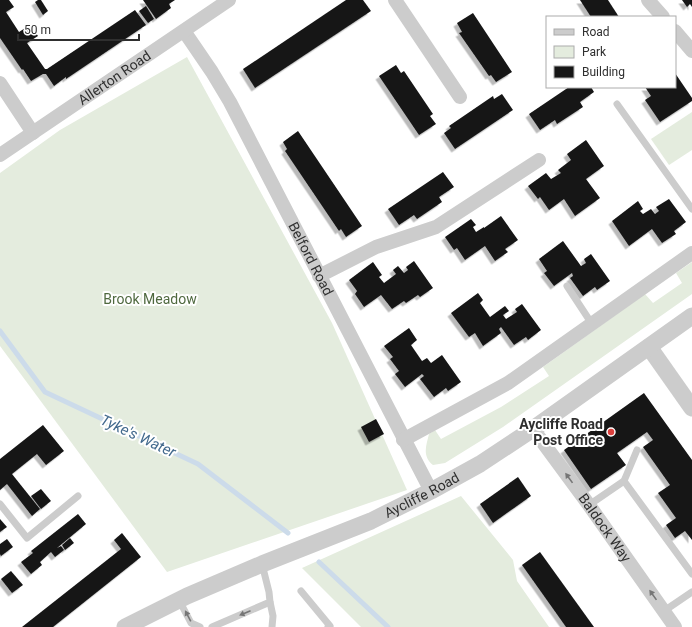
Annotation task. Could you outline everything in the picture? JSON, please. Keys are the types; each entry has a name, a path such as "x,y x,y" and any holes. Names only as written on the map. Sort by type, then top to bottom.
{"street":[{"name":"Allerton Road","path":"0,155 229,0"},
{"path":"395,0 460,98"},
{"path":"648,0 662,16"},
{"name":"Belford Road","path":"184,31 212,72 230,102 430,491"},
{"path":"676,32 692,51"},
{"path":"0,83 34,133"},
{"path":"320,276 376,247 436,227 539,160"},
{"path":"403,440 503,386 692,253"},
{"name":"Aycliffe Road","path":"125,627 179,600 262,564 371,521 480,464 533,429 692,316"},
{"path":"649,347 692,408"},
{"name":"Baldock Way","path":"533,429 589,505 675,627"}],"lane":[{"path":"617,104 692,209"},
{"path":"567,286 592,324"},
{"path":"589,505 624,481 637,450"},
{"path":"624,481 692,574"},
{"path":"0,504 27,538 78,496"},
{"path":"262,564 273,616 272,627"},
{"path":"301,591 330,626 328,627"},
{"path":"664,611 692,592"},
{"path":"179,600 191,622 200,627"},
{"path":"212,627 270,602"}],"green space":[{"name":"Brook Meadow","path":"187,57 332,323 407,490 167,572 0,346 0,173 60,130"},
{"path":"692,112 692,150 669,165 651,139"},
{"path":"692,262 692,294 503,427 445,463 433,465 430,462 426,454 429,434 435,430 441,439 501,407 549,376 543,367 645,294 653,303 682,283 676,273"},
{"path":"461,496 513,560 517,581 549,627 361,627 302,568"}],"building":[{"path":"0,0 9,0 14,7 6,12 19,32 30,25 38,36 27,43 45,69 135,10 146,25 54,86 46,74 43,74 31,81 0,38"},
{"path":"41,0 48,11 43,15 35,2"},
{"path":"143,0 175,0 169,4 171,8 156,19"},
{"path":"346,0 363,0 371,11 255,88 243,69"},
{"path":"580,0 608,0 618,16 590,16"},
{"path":"682,0 692,0 692,7 690,4 687,7"},
{"path":"146,6 154,19 148,23 139,11"},
{"path":"473,13 512,72 496,82 491,75 489,76 459,33 462,32 457,23"},
{"path":"396,65 401,73 404,71 433,114 430,116 436,124 419,135 379,76"},
{"path":"676,74 692,98 692,101 660,122 645,100 651,96 646,88 676,88"},
{"path":"568,88 592,88 594,92 580,102 583,107 557,124 555,120 540,130 529,114"},
{"path":"502,94 513,110 455,149 444,133 451,128 449,126 493,96 494,99"},
{"path":"298,131 362,226 346,237 341,229 339,231 285,151 287,149 283,142"},
{"path":"586,140 604,166 586,179 600,198 575,216 564,199 549,210 540,197 538,199 528,186 546,173 551,179 561,173 558,170 571,160 567,154"},
{"path":"443,172 454,187 439,197 442,202 417,219 414,215 399,225 388,209"},
{"path":"669,199 686,222 674,231 676,234 662,243 652,229 629,246 612,221 638,201 643,209 640,211 643,214 651,209 655,214 659,211 656,207"},
{"path":"501,216 518,240 505,249 508,252 495,261 485,246 465,260 457,248 454,250 445,237 471,219 476,225 473,227 476,232"},
{"path":"563,241 581,266 586,263 584,259 591,254 610,281 597,290 595,287 583,296 570,278 573,276 572,273 554,286 544,273 547,271 539,259"},
{"path":"414,261 433,288 420,297 418,295 406,303 404,301 392,309 381,295 364,307 355,294 357,291 349,280 373,262 382,275 379,277 384,283 396,274 393,270 398,266 404,273 408,270 406,267"},
{"path":"478,293 483,300 480,303 490,317 505,306 509,311 503,315 506,319 517,312 515,309 522,304 541,330 528,340 526,337 514,345 501,327 499,329 501,333 483,346 475,333 469,337 451,313"},
{"path":"409,328 417,340 411,345 422,361 427,358 431,363 442,355 461,382 448,391 446,388 434,397 420,379 424,376 422,374 405,387 395,374 399,371 390,359 393,357 384,346"},
{"path":"644,393 692,460 692,540 685,531 675,538 666,525 676,518 658,493 670,485 643,447 653,440 647,432 617,453 626,465 591,489 564,450"},
{"path":"376,419 384,434 369,442 361,427"},
{"path":"43,425 64,451 46,465 37,454 12,474 40,509 32,516 7,484 0,490 0,459"},
{"path":"518,477 531,496 493,523 480,504"},
{"path":"41,489 51,501 41,509 31,496"},
{"path":"78,514 86,524 57,548 61,546 64,550 55,557 51,552 40,562 42,565 31,574 21,562 33,553 31,551"},
{"path":"0,519 7,527 0,532"},
{"path":"122,533 141,557 53,627 22,627 121,549 114,540"},
{"path":"70,538 74,543 65,550 62,545"},
{"path":"7,539 13,547 1,556 0,544"},
{"path":"540,552 594,627 566,627 522,565"},
{"path":"11,571 23,585 12,593 1,579"}],"waterway":[{"name":"Tyke's Water","path":"0,331 45,392 198,464 288,533"},
{"name":"Tyke's Water","path":"319,562 388,627"}],"place":[{"name":"Aycliffe Road Post Office","path":"611,432"}]}
